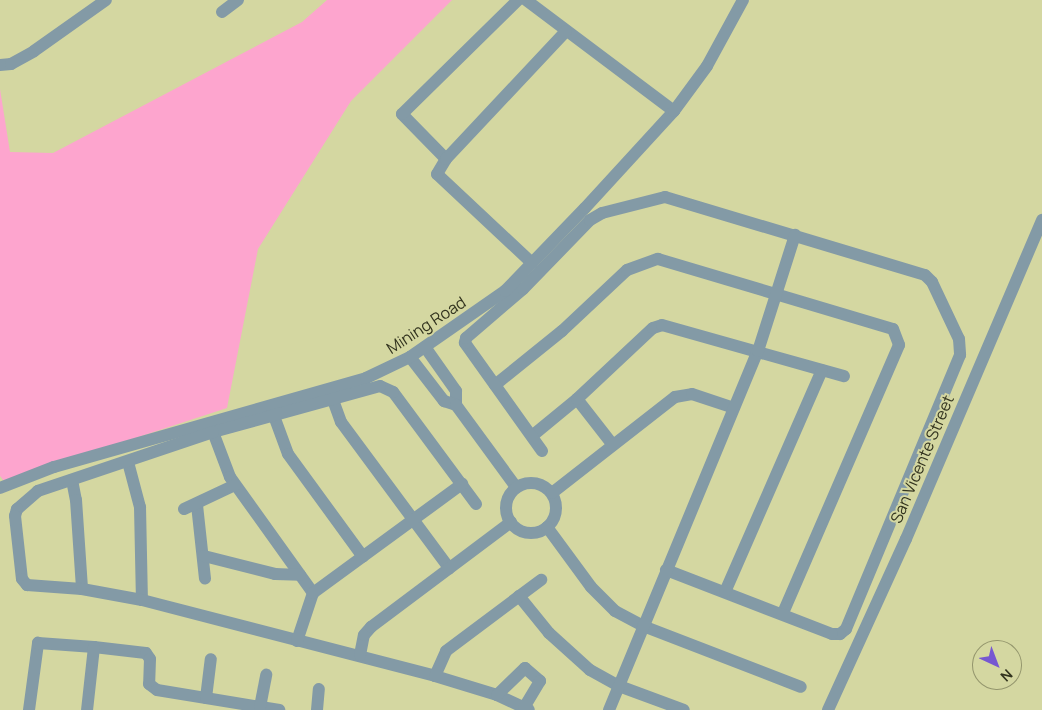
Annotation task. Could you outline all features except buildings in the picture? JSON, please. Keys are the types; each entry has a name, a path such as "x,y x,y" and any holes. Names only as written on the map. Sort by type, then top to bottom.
{"street":[{"path":"0,65 11,64 34,51 106,0"},
{"path":"222,12 238,0"},
{"path":"446,160 402,114 518,0"},
{"path":"526,0 674,110"},
{"name":"Mining Road","path":"0,488 54,467 366,378 410,357 505,291 532,263 674,110 707,66 742,0"},
{"path":"532,263 437,174 446,160 566,31"},
{"path":"542,451 465,344 466,338 518,294 590,220 602,213 665,197 925,275 932,282 959,339 960,355 846,629 840,634 832,634 783,613 666,570"},
{"name":"San Vicente Street","path":"828,710 906,539 1042,220"},
{"path":"609,710 642,626 758,351 795,235"},
{"path":"495,385 562,331 626,270 658,259 671,261 888,326 899,338 899,345 783,613"},
{"path":"532,436 577,399 653,328 662,324 844,376"},
{"path":"425,347 456,391 456,405"},
{"path":"410,357 444,401 456,405 516,488"},
{"path":"427,379 440,369"},
{"path":"725,592 822,370"},
{"path":"476,504 387,387 213,432 38,491 17,509 15,516 24,583 82,589 142,600 435,676 497,695 511,706 527,709 540,683 525,668 497,695"},
{"path":"552,493 675,396 692,394 734,408"},
{"path":"577,399 613,445"},
{"path":"333,400 340,422 449,568"},
{"path":"274,416 288,454 363,557"},
{"path":"213,432 236,485 313,593"},
{"path":"128,462 140,507 142,600"},
{"path":"72,480 76,500 82,589"},
{"path":"532,482 540,484 552,493 556,515 547,527 532,533 517,528 511,522 507,500 516,488 532,482"},
{"path":"297,641 313,593 462,484"},
{"path":"184,509 197,505 236,485"},
{"path":"197,505 205,579"},
{"path":"360,656 364,635 371,627 511,522"},
{"path":"547,527 591,587 615,611 642,626 801,687"},
{"path":"204,556 275,574 300,575"},
{"path":"435,676 446,651 541,580"},
{"path":"520,596 570,654 619,686 684,710"},
{"path":"29,710 37,645 94,647 146,653 150,659 149,684 152,688 279,710"},
{"path":"87,710 94,647"},
{"path":"206,698 210,659"},
{"path":"260,707 266,675"},
{"path":"317,710 319,689"}],"shaded area":[{"path":"327,0 452,0 351,101 258,249 227,408 4,481 0,476 0,89 10,152 53,153 302,22"}]}
